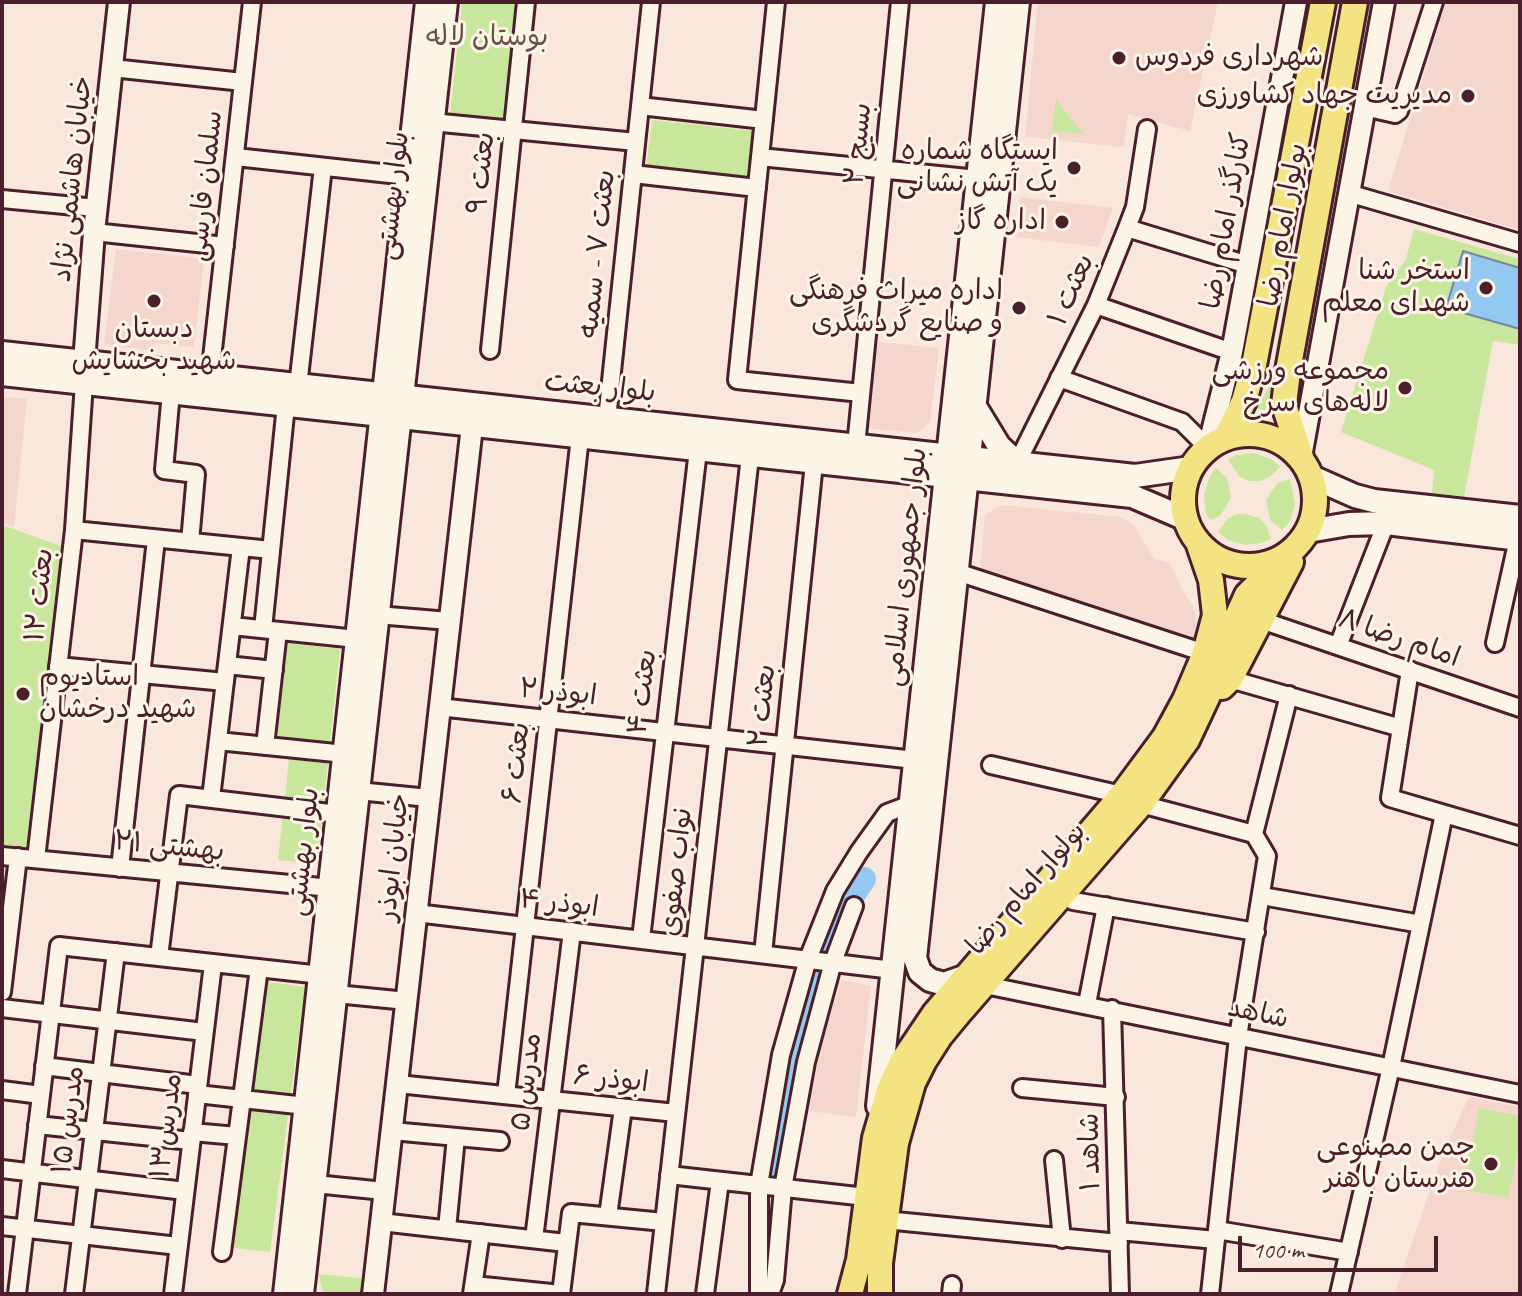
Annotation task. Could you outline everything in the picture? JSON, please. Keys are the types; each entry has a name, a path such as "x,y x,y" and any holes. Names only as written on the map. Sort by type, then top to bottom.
{"main road":[{"name":"بلوار بهشتی","path":"297,1263 315,1184 377,615 408,176 427,2"},
{"name":"بلوار بهشتی","path":"299,1293 297,1263 306,1106 357,639 432,122 446,2"},
{"name":"بلوار جمهوری اسلامی","path":"976,980 944,984 930,980 920,972 915,958 921,804 915,760 957,468 978,179 997,2"},
{"name":"بلوار جمهوری اسلامی","path":"875,1138 893,970 957,572 957,468 974,405 1018,2"},
{"name":"بولوار امام رضا","path":"1217,443 1244,401 1254,365 1323,2"},
{"name":"بولوار امام رضا","path":"1306,467 1284,405 1355,2"},
{"name":"بلوار بعثت","path":"2,353 171,392 292,395 392,406 607,419 856,446 957,468 1132,496 1186,519"},
{"name":"بلوار بعثت","path":"2,374 210,376 292,395"},
{"path":"974,405 999,446 1017,463"},
{"name":"بلوار بعثت","path":"392,406 472,426 814,463 957,468 1017,463 1135,476 1191,468"},
{"path":"1246,433 1267,435 1285,444 1306,467 1355,496 1519,532 1386,523 1349,524 1301,540 1273,562 1253,566 1232,564 1213,556 1198,542 1186,519 1183,502 1185,484 1191,468 1217,443 1246,433"},
{"path":"1206,702 1230,679 1301,540 1315,504 1306,467"},
{"name":"بولوار امام رضا","path":"880,1294 880,1263 896,1143 913,1083 976,980 1187,740 1218,674 1229,635 1247,595 1301,540"},
{"name":"بولوار امام رضا","path":"1132,799 1185,700 1205,653 1215,615 1211,580 1198,542"},
{"name":"بولوار امام رضا","path":"850,1294 859,1260 875,1138 889,1090 902,1062 935,1013 976,980"}],"street":[{"name":"خیابان هاشمی نژاد","path":"84,373 96,208 119,2"},
{"name":"سلمان فارسی","path":"210,376 252,2"},
{"name":"بعثت ۹","path":"490,350 526,2"},
{"path":"644,2 651,2"},
{"name":"بعثت ۷ - سمیه","path":"607,419 651,2"},
{"path":"776,2 737,380 861,393"},
{"name":"بسیج ۲","path":"856,446 900,2"},
{"name":"کنارگذر امام رضا","path":"1217,443 1296,2"},
{"path":"1306,467 1348,193 1384,2"},
{"path":"1364,107 1395,114 1399,111 1434,2"},
{"path":"112,68 243,82"},
{"path":"640,106 764,120"},
{"path":"432,122 636,142"},
{"name":"بعثت ۱","path":"1017,463 1096,305 1127,228 1135,207 1147,129"},
{"path":"236,157 408,176"},
{"path":"760,157 978,179"},
{"path":"265,746 274,670 270,630 271,550 323,167"},
{"path":"633,174 757,188"},
{"path":"1348,193 1520,243"},
{"path":"2,199 96,208"},
{"path":"1127,228 1248,265"},
{"path":"94,232 225,246"},
{"path":"1096,305 1232,352"},
{"name":"بعثت ۱۲","path":"36,859 74,530 84,373"},
{"path":"1059,378 1182,422 1217,443"},
{"path":"171,392 164,470 196,474 190,542"},
{"name":"خیابان ابوذر","path":"373,1294 472,426"},
{"name":"بعثت ۶","path":"506,1095 580,437"},
{"name":"بعثت ۴","path":"641,939 698,450"},
{"name":"نواب صفوی","path":"656,1294 750,456"},
{"name":"بعثت ۲","path":"763,954 814,463"},
{"path":"1338,646 1386,523"},
{"path":"74,530 271,550"},
{"path":"1495,643 1519,532"},
{"path":"120,868 156,539"},
{"path":"211,798 241,547"},
{"path":"957,572 1205,653"},
{"path":"377,615 449,621"},
{"name":"امام رضا ۸","path":"1261,620 1520,708"},
{"path":"232,626 357,639"},
{"path":"227,665 274,670"},
{"path":"58,666 225,682"},
{"path":"1410,670 1390,798 1520,836"},
{"path":"1230,679 1401,728"},
{"path":"1254,834 1289,695"},
{"name":"ابوذر ۲","path":"439,707 915,760"},
{"path":"218,741 345,754"},
{"path":"991,765 1132,799 1254,834 1267,856 1238,1037 1210,1294"},
{"path":"358,791 429,798"},
{"path":"159,957 179,795 338,814"},
{"path":"759,1294 759,1185 781,1055 808,959 835,891 887,813 921,804"},
{"path":"1339,1294 1444,814"},
{"path":"2,992 10,857"},
{"name":"بهشتی ۲۱","path":"10,857 331,888"},
{"path":"1262,896 1421,924"},
{"path":"1073,901 1256,932"},
{"path":"770,1294 775,1280 783,1188 806,1062 833,962 854,906"},
{"path":"1087,1004 1106,906"},
{"name":"ابوذر ۴","path":"416,913 893,970"},
{"name":"مدرس ۵","path":"534,1239 572,931"},
{"path":"17,1294 59,946 321,975"},
{"name":"مدرس ۱۵","path":"74,1294 116,952"},
{"name":"مدرس۱۳","path":"173,1294 213,964"},
{"path":"222,1252 259,968"},
{"name":"شاهد","path":"976,980 1238,1037 1520,1091"},
{"path":"336,994 407,1001"},
{"path":"2,1008 204,1032"},
{"name":"شاهد ۱","path":"1112,1009 1120,1294"},
{"path":"44,1066 101,1073 242,1099 306,1106"},
{"name":"ابوذر ۶","path":"398,1084 676,1113"},
{"path":"1022,1088 1116,1097"},
{"path":"2,1090 41,1095"},
{"path":"608,1216 623,1108"},
{"path":"37,1125 94,1131 237,1136"},
{"path":"392,1131 500,1141"},
{"path":"447,1229 456,1137"},
{"path":"1054,1160 1062,1239"},
{"path":"2,1169 185,1191"},
{"path":"669,1175 866,1197"},
{"path":"705,1294 720,1181"},
{"path":"315,1184 384,1191"},
{"path":"481,1233 473,1290 561,1294 571,1213 664,1222"},
{"path":"885,1220 1062,1239 1216,1235 1349,1252"},
{"path":"381,1222 566,1243"},
{"path":"2,1226 178,1246"}],"shaded area":[{"name":"شهرداری فردوس","path":"1038,2 1218,2 1190,131 1128,114 1124,147 1025,137"},
{"name":"مدیریت جهاد کشاورزی","path":"1446,2 1520,2 1520,230 1388,191"},
{"name":"اداره گاز","path":"1020,197 1113,208 1099,247 1015,237"},
{"name":"دبستان شهید بخشایش","path":"116,249 204,259 194,347 156,343 155,351 104,345"},
{"path":"872,341 939,348 930,422 917,433 865,428"},
{"path":"2,397 27,399 14,527 2,523"},
{"path":"1002,505 1121,517 1134,525 1154,559 1170,563 1194,608 1198,627 1194,643 980,575 985,515"},
{"path":"841,980 871,986 856,1117 809,1111 820,1050"},
{"path":"1469,1097 1520,1107 1520,1294 1394,1294 1443,1153"}],"green space":[{"name":"بوستان لاله","path":"462,2 519,2 505,122 450,116"},
{"path":"1340,2 1348,2 1274,412 1256,408 1267,391 1272,372"},
{"path":"1056,100 1083,134 1052,131"},
{"path":"652,120 754,131 748,179 646,168"},
{"path":"1414,229 1520,259 1520,345 1493,341 1464,497 1432,493 1434,470 1341,432 1386,287 1406,259"},
{"path":"1254,453 1271,459 1279,468 1261,481 1240,477 1228,460 1236,455"},
{"path":"1216,468 1227,478 1231,498 1220,516 1210,520 1204,495"},
{"path":"1290,479 1295,504 1290,521 1282,530 1270,520 1266,500 1277,483"},
{"path":"1238,514 1259,518 1266,525 1271,539 1245,545 1228,540 1218,532 1228,518"},
{"name":"استادیوم شهید درخشان","path":"2,525 61,546 28,842 20,853 2,851"},
{"path":"287,643 340,649 317,864 278,860 291,740 277,738"},
{"path":"261,981 305,987 270,1252 226,1247"},
{"name":"چمن مصنوعی هنرستان باهنر","path":"1479,1108 1520,1116 1520,1139 1508,1198 1463,1189"},
{"path":"318,1274 368,1279 366,1294 324,1294"}],"water":[{"name":"استخر شنا شهدای معلم","path":"1463,251 1520,268 1520,329 1446,308"}],"waterway":[{"path":"824,950 838,918 864,879"},
{"path":"769,1181 792,1060 818,973"}],"place":[{"name":"شهرداری فردوس","path":"1119,58"},
{"name":"مدیریت جهاد کشاورزی","path":"1468,96"},
{"name":"ایستگاه شماره یک آتش نشانی","path":"1074,168"},
{"name":"اداره گاز","path":"1062,222"},
{"name":"استخر شنا شهدای معلم","path":"1486,288"},
{"name":"دبستان شهید بخشایش","path":"154,301"},
{"name":"اداره میراث فرهنگی و صنایع گردشگری","path":"1019,308"},
{"name":"مجموعه‌ ورزشی لاله‌های سرخ","path":"1405,388"},
{"name":"استادیوم شهید درخشان","path":"23,694"},
{"name":"چمن مصنوعی هنرستان باهنر","path":"1491,1164"}]}
